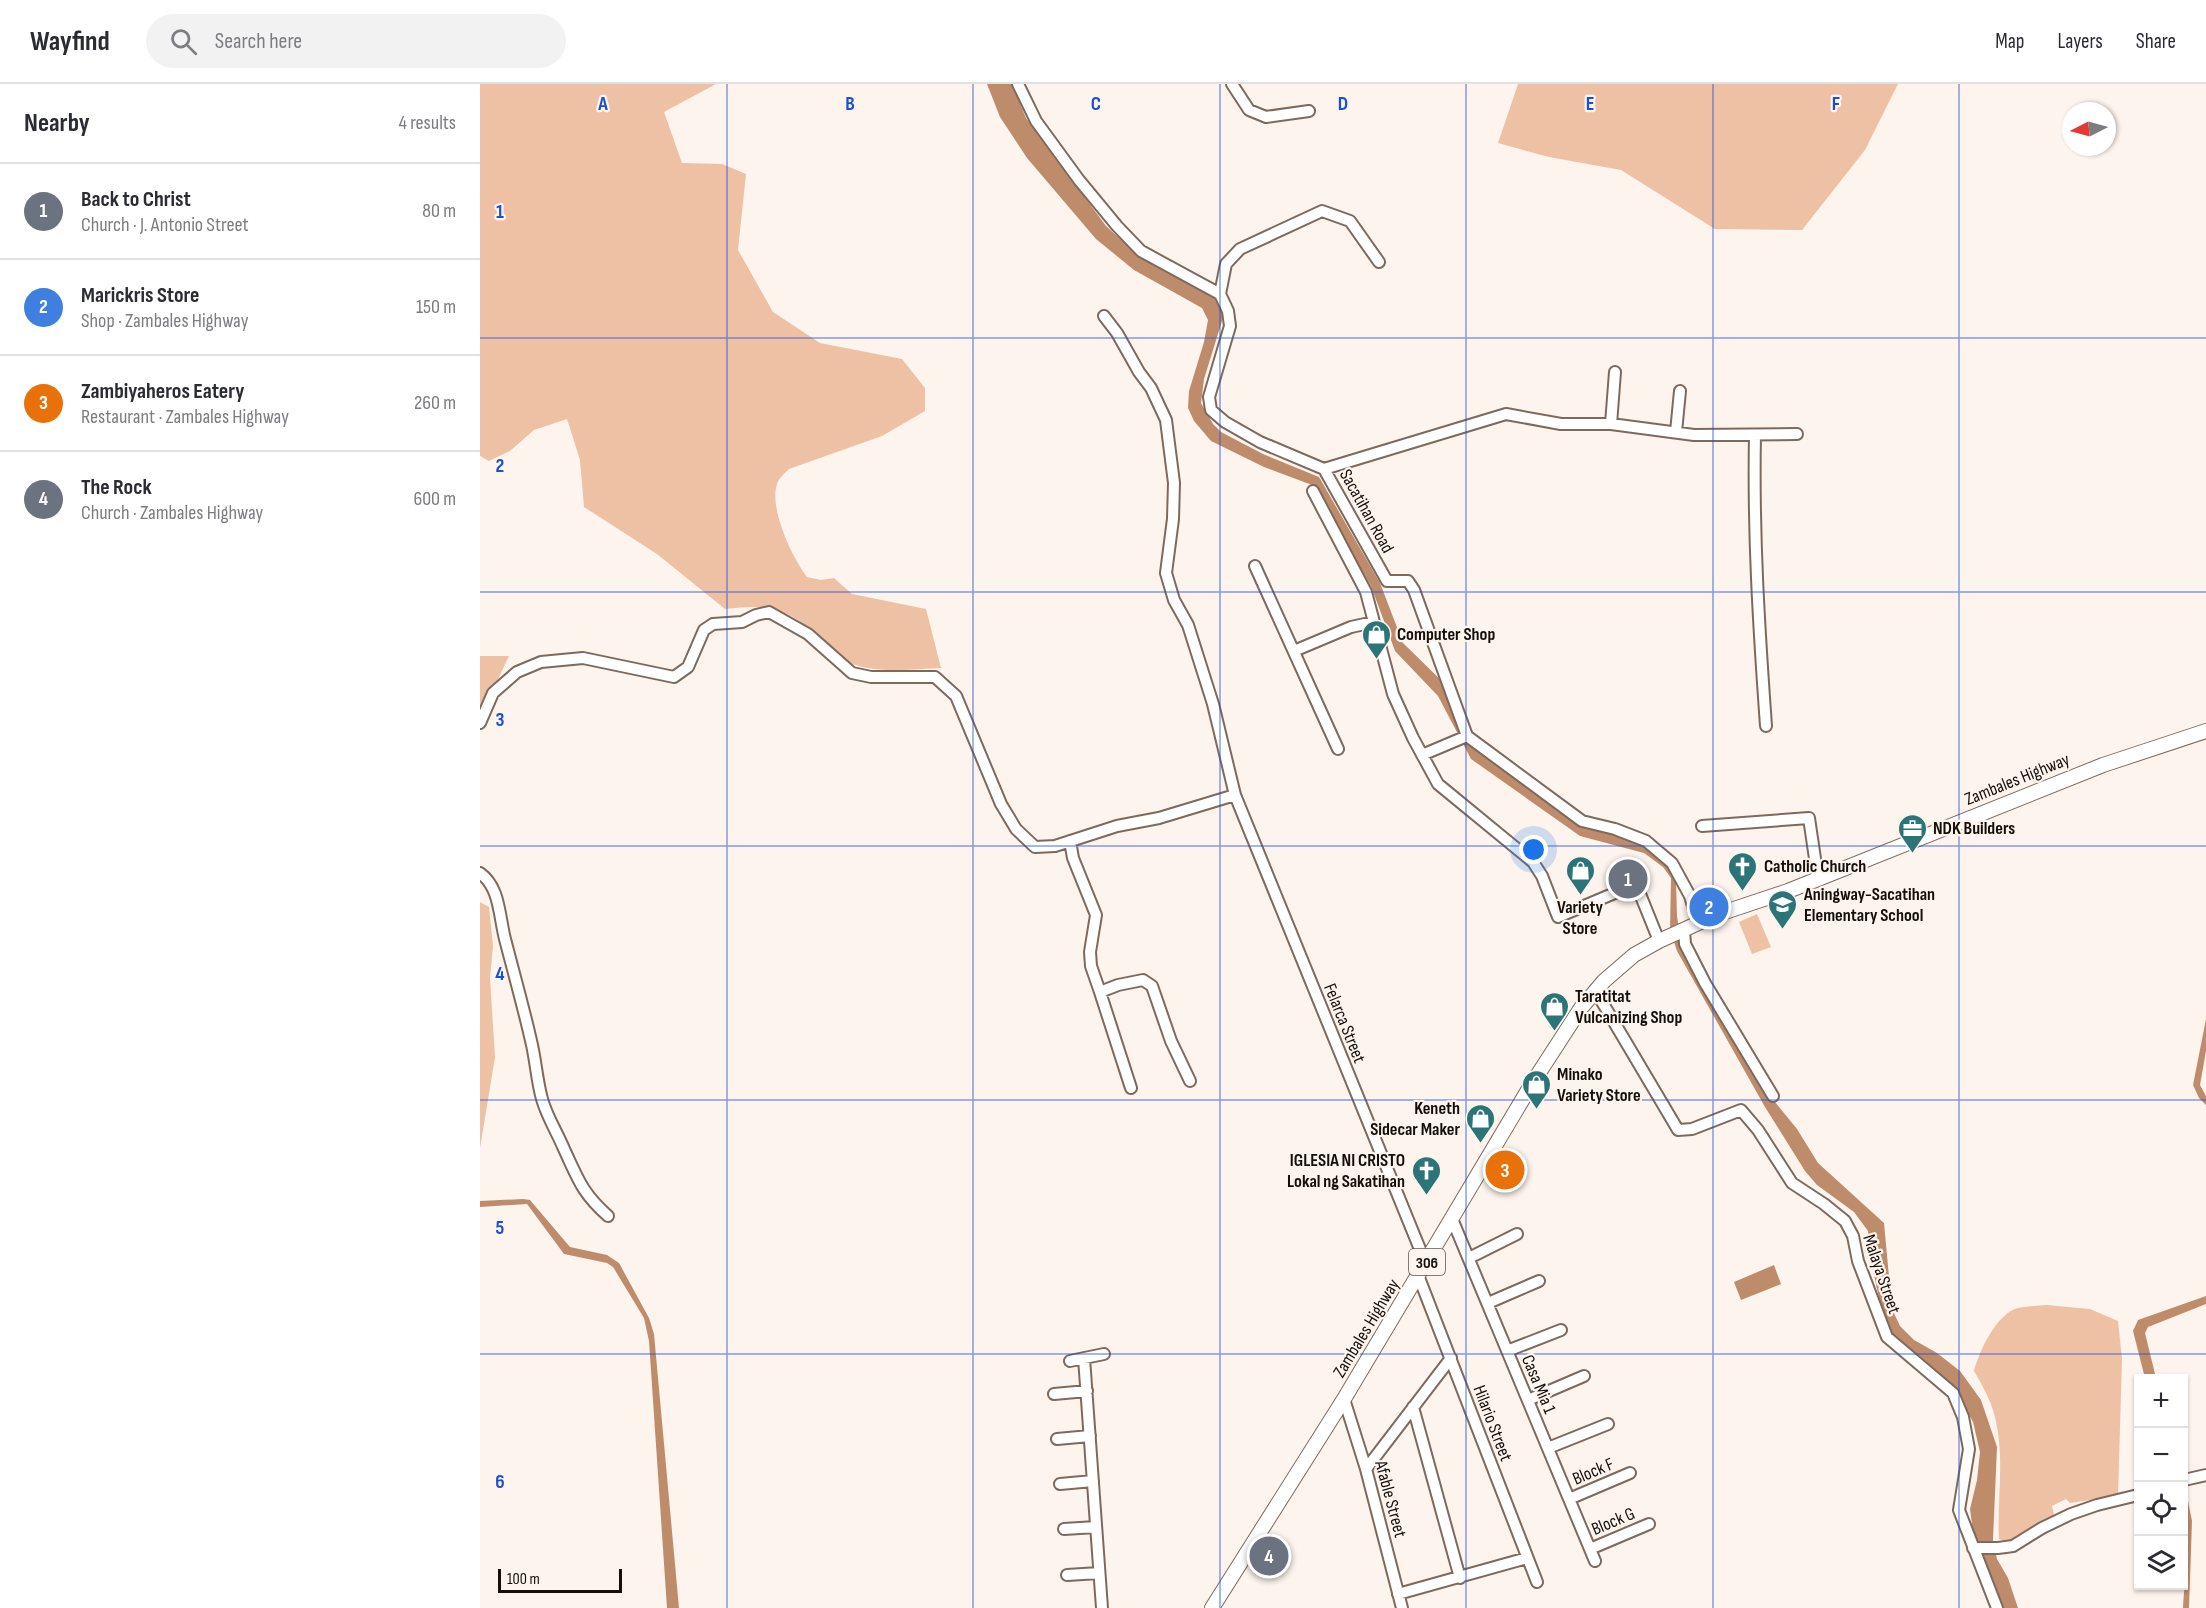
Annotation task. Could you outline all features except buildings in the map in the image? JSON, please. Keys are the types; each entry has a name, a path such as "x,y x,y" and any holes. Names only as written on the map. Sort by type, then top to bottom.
{"main road":[{"name":"Zambales Highway","path":"1212,1608 1344,1399 1533,1082 1595,990 1634,955 1698,923 1818,879 2103,765 2206,731"}],"street":[{"path":"1018,84 1036,121 1079,180 1141,251 1220,294 1226,264 1240,249 1322,211 1350,221 1379,262"},
{"path":"1232,84 1249,110 1266,117 1309,111"},
{"name":"Sacatihan Road","path":"1220,294 1228,311 1230,326 1209,397 1211,410 1225,422 1260,442 1324,470 1387,581 1408,581 1414,590 1467,736"},
{"name":"Felarca Street","path":"1104,316 1118,333 1139,372 1151,388 1166,420 1174,483 1173,519 1166,573 1174,600 1188,625 1214,704 1235,795 1422,1269"},
{"path":"1611,424 1615,372"},
{"path":"1676,432 1680,391"},
{"path":"1324,470 1506,414 1562,424 1611,424 1694,435 1797,434"},
{"path":"1755,435 1753,514 1755,575 1766,726"},
{"path":"1313,490 1366,592 1393,694 1438,784 1533,862 1542,876 1558,916 1636,884 1662,940"},
{"path":"1256,566 1338,749"},
{"path":"480,723 493,693 517,672 541,662 583,658 674,677 688,667 704,630 713,624 742,622 756,615 770,612 808,634 852,673 871,677 935,677 956,696 1001,804 1016,829 1035,848 1054,846 1117,826 1159,818 1235,795"},
{"path":"1294,651 1351,627 1374,622"},
{"path":"1422,755 1467,736 1582,821 1615,829 1646,841 1672,863 1689,896 1698,923"},
{"path":"1701,826 1809,818 1818,879"},
{"path":"1070,841 1073,858 1096,915 1090,952 1094,974 1131,1088"},
{"path":"480,873 489,879 496,894 532,1045 542,1098 552,1125 573,1173 589,1200 608,1216"},
{"path":"1683,930 1685,944 1705,983 1773,1095"},
{"path":"1094,974 1118,985"},
{"path":"1100,992 1118,985 1143,980 1152,987 1171,1041 1190,1081"},
{"name":"Malaya Street","path":"1595,990 1678,1130 1692,1129 1741,1110 1758,1130 1792,1183 1845,1221 1853,1236 1857,1261 1887,1337 1953,1393 1963,1417 1969,1449 1959,1509 1998,1608"},
{"name":"Casa Mia 1","path":"1452,1219 1595,1561"},
{"path":"1469,1258 1517,1234"},
{"name":"Hilario Street","path":"1422,1269 1450,1358 1537,1582"},
{"path":"1488,1303 1539,1281"},
{"path":"1507,1350 1561,1330"},
{"path":"1070,1361 1104,1354"},
{"path":"1084,1358 1102,1608"},
{"path":"1366,1469 1450,1358"},
{"path":"1528,1400 1584,1376"},
{"path":"1054,1394 1087,1391"},
{"name":"Afable Street","path":"1344,1399 1366,1469 1402,1608"},
{"path":"1413,1407 1460,1578"},
{"path":"1548,1448 1608,1424"},
{"path":"1057,1439 1090,1436"},
{"name":"Block F","path":"1569,1499 1630,1473"},
{"path":"2188,1480 2206,1475"},
{"path":"1060,1484 1093,1481"},
{"path":"1973,1548 2013,1546 2071,1514 2134,1496"},
{"name":"Block G","path":"1590,1549 1649,1524"},
{"path":"1064,1529 1096,1527"},
{"path":"1398,1594 1527,1558"},
{"path":"1066,1575 1099,1573"}],"shaded area":[{"path":"480,84 716,84 664,112 682,163 722,164 746,174 738,250 773,312 820,343 902,359 925,388 925,411 882,436 789,469 784,474 777,484 775,494 783,532 807,577 821,580 834,578 852,594 926,609 941,668 892,670 855,665 841,658 806,626 785,613 764,607 725,609 657,554 584,507 580,460 567,419 534,430 510,451 489,461 480,456"},
{"path":"987,84 1012,84 1026,118 1106,226 1141,258 1214,298 1222,311 1222,321 1204,379 1201,403 1213,424 1221,432 1263,454 1319,477 1380,583 1403,643 1448,687 1474,743 1581,825 1647,843 1670,864 1676,882 1679,930 1731,1027 1775,1102 1797,1129 1818,1163 1884,1223 1892,1309 1900,1326 1914,1340 1937,1353 1960,1371 1981,1400 1997,1447 1993,1540 1997,1559 2008,1578 2018,1608 2001,1608 1974,1539 1970,1509 1977,1480 1980,1452 1973,1422 1954,1388 1936,1370 1892,1335 1881,1308 1868,1231 1854,1212 1817,1185 1805,1171 1765,1107 1677,951 1670,930 1671,878 1663,867 1644,853 1580,836 1471,759 1438,696 1395,651 1371,586 1312,485 1264,467 1211,441 1194,421 1188,408 1189,391 1204,342 1208,320 1202,308 1134,270 1096,239 1027,158 1000,117"},
{"path":"1518,84 1898,84 1865,150 1802,230 1715,229 1621,170 1549,157 1498,143"},
{"path":"480,656 509,656 480,717"},
{"path":"480,902 489,907 493,946 490,978 495,1057 480,1148"},
{"path":"1757,914 1771,947 1752,954 1739,922"},
{"path":"2206,1019 2206,1051 2200,1085 2206,1096 2206,1105 2199,1098 2193,1085"},
{"path":"530,1200 570,1247 607,1255 619,1263 649,1318 654,1334 679,1608 667,1608 649,1341 644,1318 613,1267 607,1263 564,1254 527,1204 480,1207 480,1201"},
{"path":"1774,1265 1781,1284 1741,1300 1734,1282"},
{"path":"2206,1296 2206,1304 2148,1327 2145,1333 2155,1374 2144,1374 2133,1331 2138,1320"},
{"path":"2047,1305 2090,1309 2118,1321 2122,1359 2118,1496 2070,1503 2066,1499 2052,1506 2054,1515 2011,1543 1999,1539 2000,1454 1996,1419 1974,1371 1990,1334 2003,1317 2018,1308"},
{"path":"2188,1501 2192,1521 2189,1608 2183,1608 2184,1590 2188,1590"}],"place":[{"name":"Computer Shop","path":"1376,660"},
{"name":"NDK Builders","path":"1912,854"},
{"name":"Back to Christ","path":"1628,879"},
{"name":"Catholic Church","path":"1743,892"},
{"name":"Variety Store","path":"1580,896"},
{"name":"Marickris Store","path":"1709,907"},
{"name":"Aningway-Sacatihan Elementary School","path":"1783,930"},
{"name":"Taratitat Vulcanizing Shop","path":"1554,1032"},
{"name":"Minako Variety Store","path":"1536,1110"},
{"name":"Keneth Sidecar Maker","path":"1481,1144"},
{"name":"Zambiyaheros Eatery","path":"1505,1170"},
{"name":"IGLESIA NI CRISTO Lokal ng Sakatihan","path":"1426,1196"},
{"name":"The Rock","path":"1269,1556"}]}
